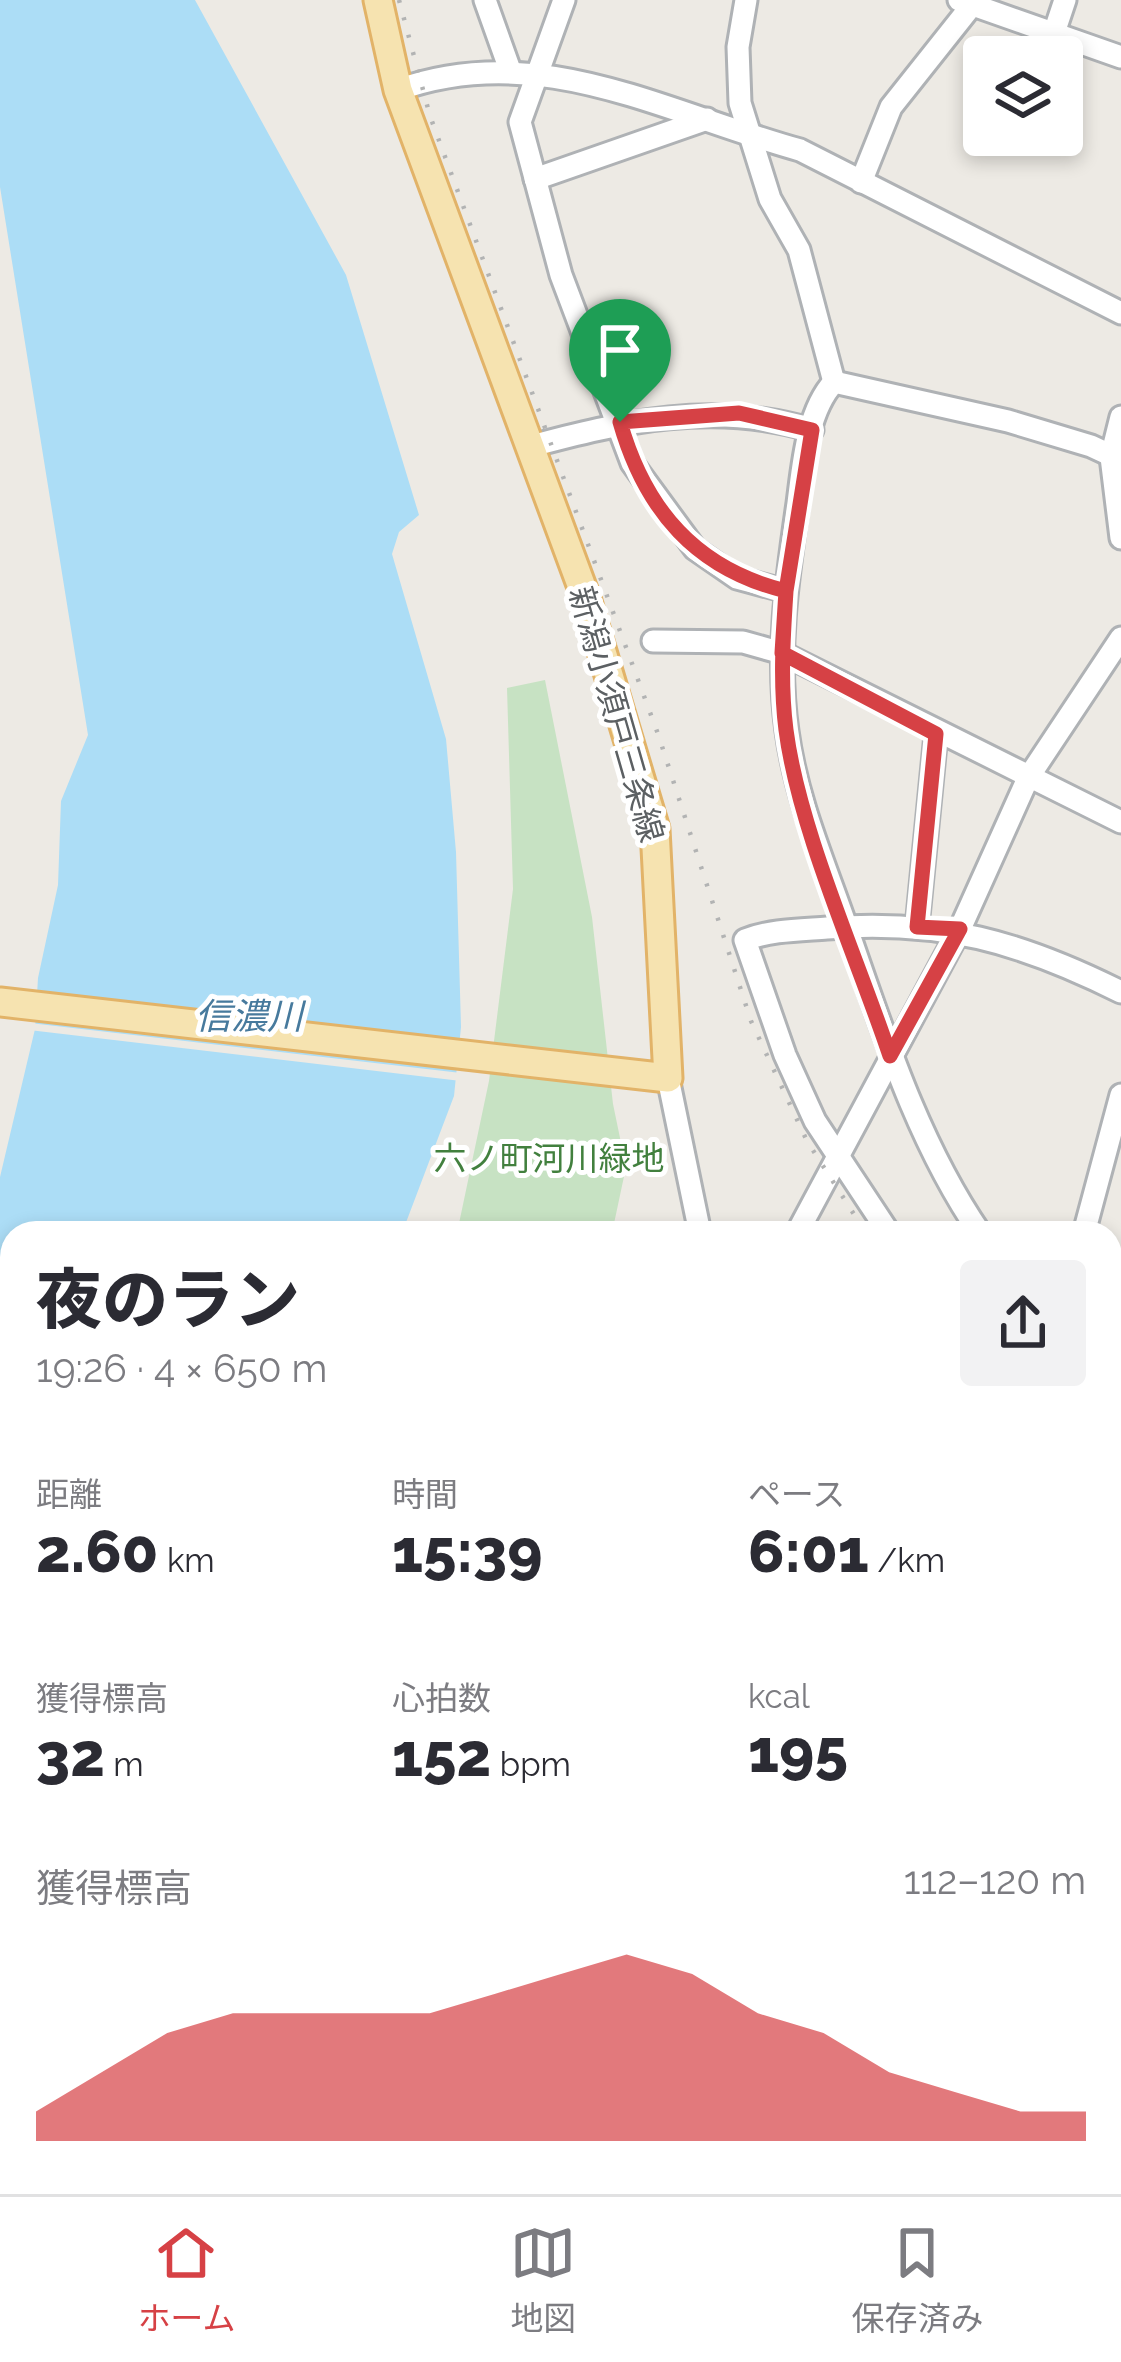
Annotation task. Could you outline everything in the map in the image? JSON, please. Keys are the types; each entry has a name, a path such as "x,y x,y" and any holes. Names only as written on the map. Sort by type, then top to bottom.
{"main road":[{"name":"新潟小須戸三条線","path":"378,0 398,90 586,598 655,829 660,1078"},
{"path":"0,1002 660,1078"}],"street":[{"path":"485,0 510,70"},
{"path":"564,0 520,122 561,275 632,463 652,497 695,549 736,578 786,591"},
{"path":"746,0 737,47 740,103 770,199 799,250 834,382"},
{"path":"1054,33 1065,0"},
{"path":"861,182 891,107 965,2 1121,57"},
{"path":"398,90 420,82 510,70 540,71 752,133 1121,312"},
{"path":"535,178 706,119"},
{"path":"834,382 823,393 812,430 786,591 782,653 786,730 799,795 890,1056 974,1221"},
{"path":"834,382 1008,421 1091,446 1116,459"},
{"path":"528,447 620,422 739,413 812,430"},
{"path":"1121,417 1116,459 1121,538"},
{"path":"803,1221 960,929 1028,778 1121,638"},
{"path":"653,641 743,642 782,653 936,734 1121,822"},
{"path":"917,927 936,734"},
{"path":"881,1221 815,1121 785,1055 745,940 847,926 960,929 1057,960 1121,992"},
{"path":"660,1078 697,1221"},
{"path":"1087,1221 1121,1095"}],"green space":[{"name":"六ノ町河川緑地","path":"545,680 592,917 613,1104 626,1167 615,1221 460,1221 489,1081 513,889 507,688"}],"water":[{"name":"信濃川","path":"0,0 195,0 346,275 419,515 399,532 392,554 446,739 456,852 461,1027 454,1096 407,1221 0,1221 0,1177 35,1029 38,978 58,885 61,801 88,735 0,187"}],"pier":[{"path":"30,1023 461,1073 461,1081 29,1030"}],"railway":[{"path":"399,0 430,116 658,734 751,1021 807,1141 858,1221"}],"route":[{"path":"620,422 632,463 652,497 695,549 736,578 786,591 782,653 786,730 799,795 890,1056 960,929 917,927 936,734 782,653 786,591 812,430 739,413 620,422"}]}
